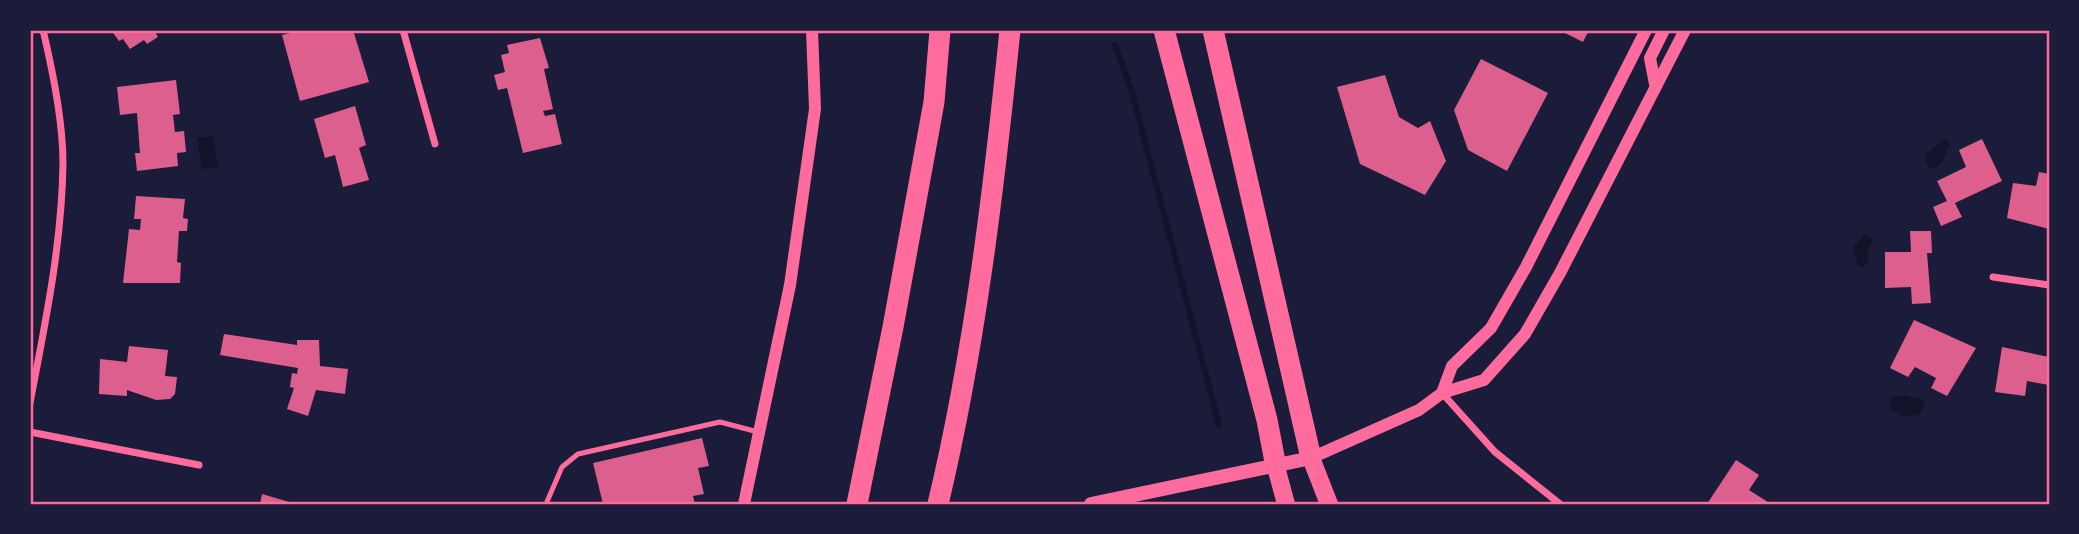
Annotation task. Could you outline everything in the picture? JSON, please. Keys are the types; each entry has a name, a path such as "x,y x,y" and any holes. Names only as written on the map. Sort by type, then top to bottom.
{"highway":[{"path":"859,499 932,116 940,30"},
{"path":"938,504 971,334 1010,30"},
{"path":"1164,30 1267,420 1276,467"},
{"path":"1213,30 1311,458"}],"main road":[{"path":"1091,504 1138,500 1311,458 1329,504"},
{"path":"1276,467 1286,504"}],"street":[{"path":"30,403 56,261 63,161 51,62 43,30"},
{"path":"403,30 435,144"},
{"path":"744,504 790,285 815,109 812,30"},
{"path":"1442,393 1452,366 1491,328 1526,267 1646,30"},
{"path":"1656,83 1650,58 1664,30"},
{"path":"1311,458 1419,410 1442,393 1484,380 1525,334 1560,273 1685,30"},
{"path":"1993,277 2049,285"},
{"path":"1442,393 1495,452 1560,504"},
{"path":"30,432 199,465"}],"lane":[{"path":"546,504 562,467 578,454 720,422 758,432"}],"shaded area":[{"path":"213,136 218,167 202,169 197,138"},
{"path":"1945,139 1950,145 1940,164 1935,168 1929,167 1926,162 1927,153"},
{"path":"1865,234 1873,239 1868,250 1869,261 1862,267 1858,265 1853,248"},
{"path":"1892,397 1920,398 1925,403 1919,415 1902,416 1889,408"}],"building":[{"path":"111,30 154,30 158,37 147,44 144,40 130,49 123,39 119,41"},
{"path":"303,30 353,30 369,82 300,101 282,35"},
{"path":"1559,30 1589,30 1583,42"},
{"path":"540,38 549,68 544,69 553,109 543,111 545,116 555,114 562,144 523,153 507,88 498,90 494,75 505,72 501,55 509,53 507,45"},
{"path":"1481,59 1548,93 1507,171 1468,150 1454,110"},
{"path":"1385,75 1399,117 1418,128 1430,121 1446,161 1425,195 1360,164 1337,87"},
{"path":"176,80 180,114 173,115 175,132 184,131 186,152 177,153 178,166 137,171 135,153 140,153 137,113 120,115 117,87"},
{"path":"355,106 366,145 359,148 369,180 343,187 335,155 325,158 314,119"},
{"path":"1982,139 2002,181 1955,203 1962,217 1941,226 1933,207 1947,201 1937,181 1966,167 1959,150"},
{"path":"2039,172 2049,174 2049,229 2007,218 2013,183 2036,186"},
{"path":"136,196 185,199 183,218 188,219 187,231 179,231 177,262 181,263 180,283 123,283 129,229 140,230 141,219 134,219"},
{"path":"1910,231 1931,231 1932,253 1927,253 1931,303 1912,304 1911,287 1885,288 1885,252 1911,252"},
{"path":"1914,320 1976,348 1947,396 1931,388 1936,378 1915,367 1908,377 1890,368"},
{"path":"224,334 297,345 297,340 319,340 320,366 348,369 345,394 316,390 308,416 287,409 294,388 290,387 292,373 297,374 298,368 220,355"},
{"path":"129,346 168,350 165,376 177,377 175,394 170,399 156,400 127,390 127,396 99,394 100,359 127,362"},
{"path":"2002,347 2049,357 2049,385 2027,381 2025,396 1995,392"},
{"path":"702,438 709,466 698,468 704,494 693,496 695,504 603,504 593,463"},
{"path":"1736,460 1759,475 1749,490 1771,504 1707,504"},
{"path":"262,494 289,502 260,504"}],"waterway":[{"path":"1115,45 1132,92 1219,425"}]}
